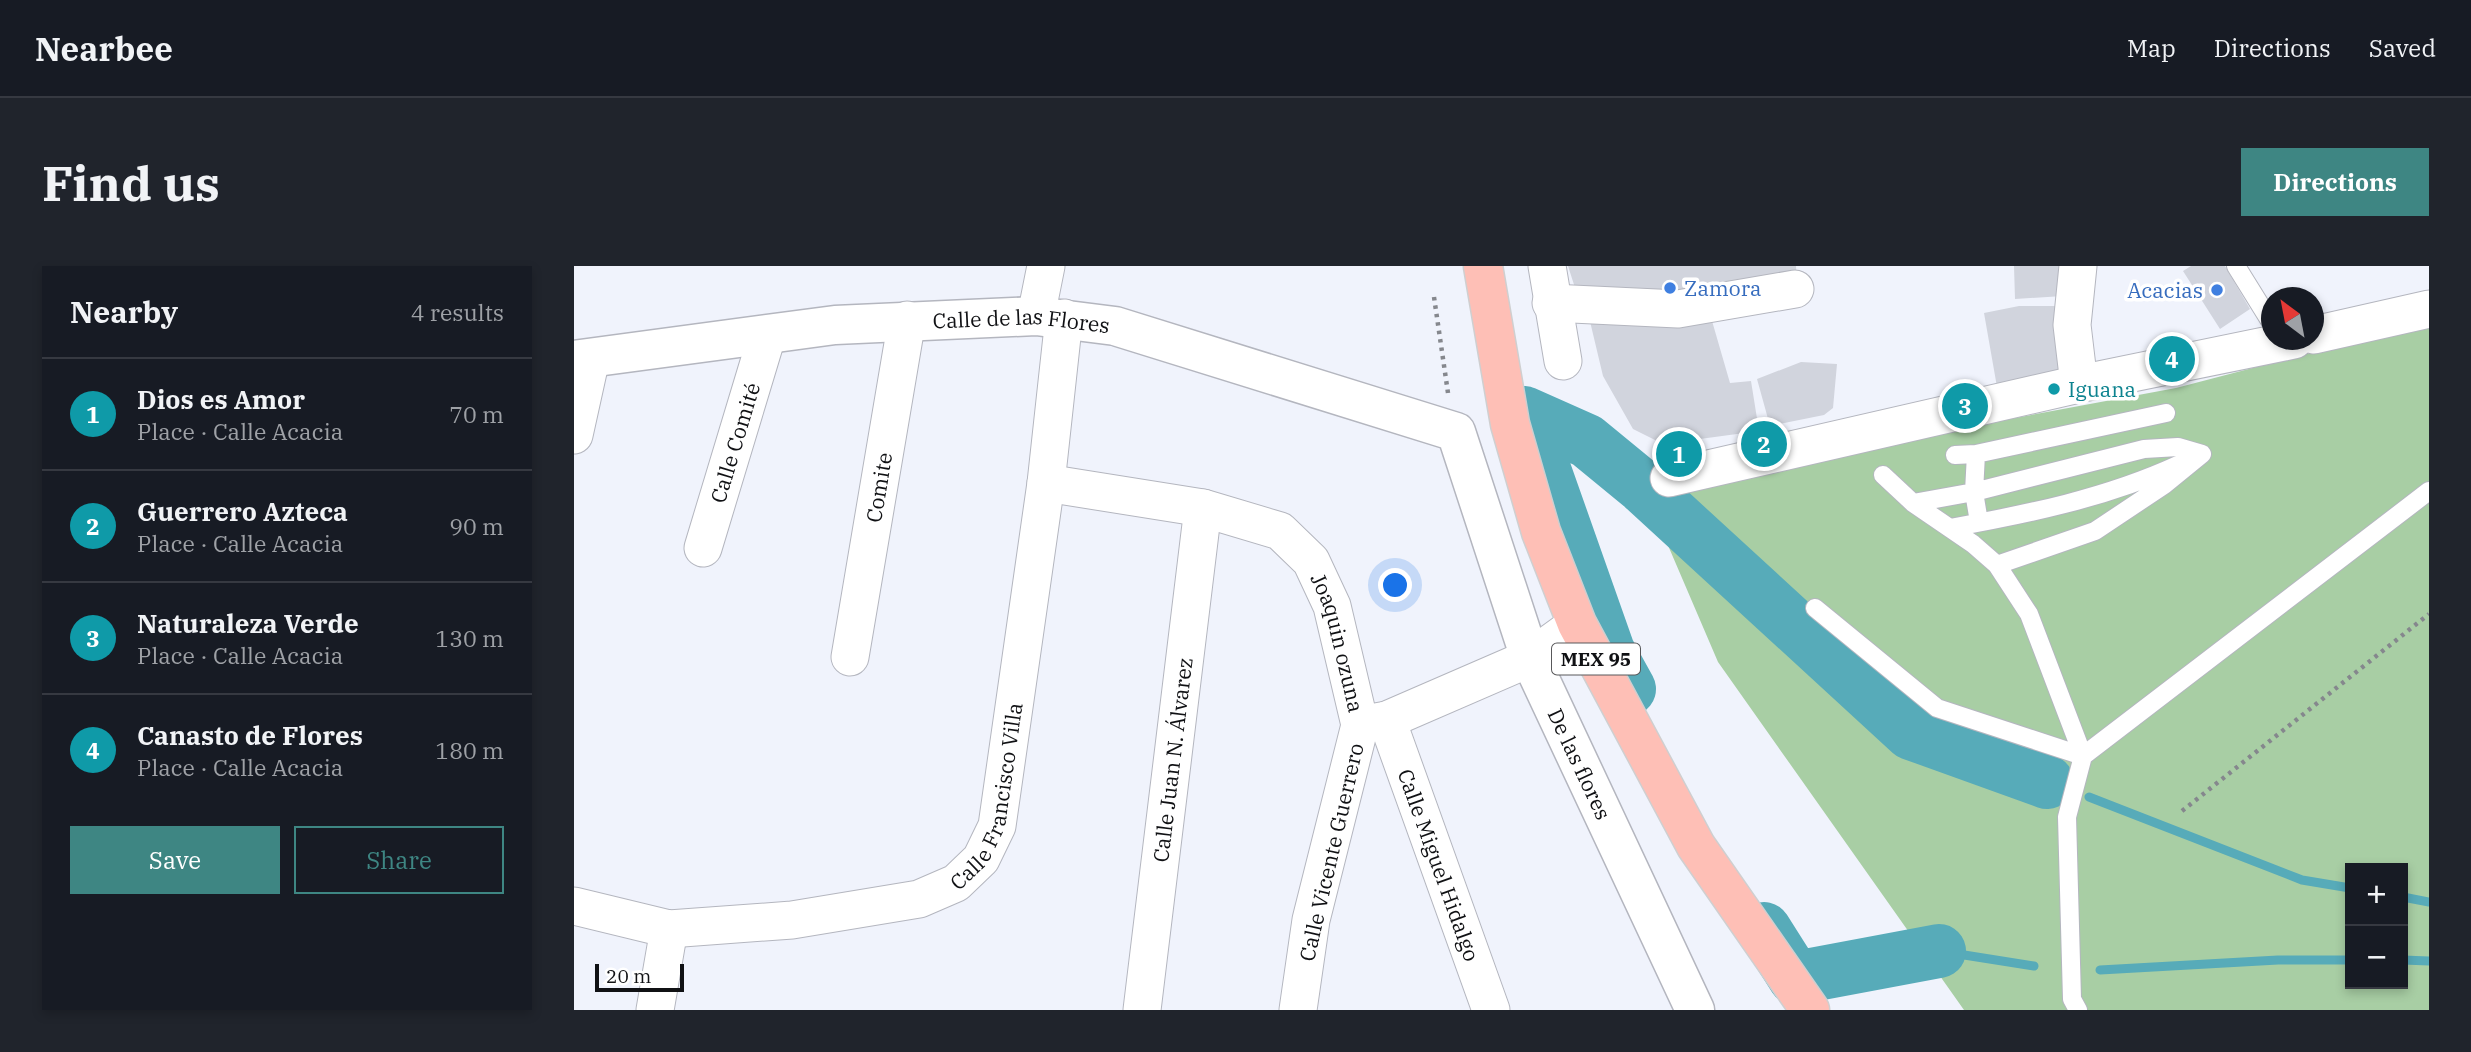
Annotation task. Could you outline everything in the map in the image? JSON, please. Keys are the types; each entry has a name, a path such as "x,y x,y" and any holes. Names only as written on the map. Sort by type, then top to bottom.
{"highway":[{"name":"MEX 95","path":"1483,266 1510,424 1541,532 1577,624 1696,846 1810,1010"}],"street":[{"name":"Calle Francisco Villa","path":"574,906 669,929 792,920 919,899 956,883 981,859 998,826 1046,482 1050,317 1046,266"},
{"path":"1547,266 1551,303 1563,361"},
{"path":"2078,266 2072,326 2079,384"},
{"path":"1551,303 1678,309 1796,289"},
{"path":"2324,329 2429,309"},
{"name":"Calle de las Flores","path":"583,359 767,336 835,324 1050,317 1115,326 1456,432"},
{"name":"Comite","path":"850,657 907,320"},
{"name":"Calle Comité","path":"704,548 767,336"},
{"path":"1669,478 2261,342"},
{"path":"574,435 583,359"},
{"name":"De las flores","path":"1456,432 1530,658 1696,1010"},
{"path":"1046,482 1203,508"},
{"name":"Joaquin ozuna","path":"1203,508 1280,531 1311,561 1332,606 1374,723"},
{"name":"Calle Juan N. Álvarez","path":"1142,1010 1203,508"},
{"path":"1374,723 1530,658 1577,624"},
{"name":"Calle Vicente Guerrero","path":"1298,1010 1311,920 1374,723"},
{"name":"Calle Miguel Hidalgo","path":"1374,723 1490,1010"},
{"path":"656,1010 669,929"}],"lane":[{"path":"2236,266 2261,300"},
{"path":"1955,456 1976,454 2166,413"},
{"path":"1913,503 1974,492 2119,458 2144,449 2178,446 2202,454"},
{"path":"1976,454 1974,492 1979,522"},
{"path":"1950,528 2131,486 2202,454"},
{"path":"1997,565 2095,531 2164,485 2202,454"},
{"path":"1883,475 1913,503 1997,565 2029,614 2083,756 2067,817 2071,999 2078,1010"},
{"path":"2083,756 2429,491"},
{"path":"1815,608 1937,708 2083,756"}],"path":[{"path":"1434,297 1440,349 1456,432"},
{"path":"2182,811 2429,614"}],"green space":[{"path":"2429,322 2429,1010 1964,1010 1718,662 1643,487 2176,388"}],"building":[{"name":"Zamora","path":"1568,266 1796,266 1797,283 1678,303 1577,294"},
{"path":"2014,266 2066,266 2063,296 2015,299"},
{"name":"Acacias","path":"2191,266 2225,266 2250,309 2220,329 2183,271"},
{"path":"2019,306 2061,306 2062,374 1997,387 1984,313"},
{"path":"1588,313 1710,314 1730,383 1751,381 1759,431 1663,444 1633,429 1603,376"},
{"path":"1801,362 1837,364 1833,408 1824,415 1770,426 1757,379"}],"waterway":[{"path":"1524,413 1608,651 1629,689"},
{"path":"1524,413 1587,441 1643,487 1911,733 2047,782"},
{"path":"2089,797 2302,880 2345,887"},
{"path":"2408,898 2429,902"},
{"path":"1764,929 1795,978 1939,951"},
{"path":"1939,951 2034,966"},
{"path":"2100,970 2278,960 2345,960"},
{"path":"2408,960 2429,961"}],"place":[{"name":"Zamora","path":"1670,288"},
{"name":"Acacias","path":"2217,290"},
{"name":"Canasto de Flores","path":"2172,359"},
{"name":"Iguana","path":"2054,389"},
{"name":"Naturaleza Verde","path":"1965,406"},
{"name":"Guerrero Azteca","path":"1764,444"},
{"name":"Dios es Amor","path":"1679,454"}]}
